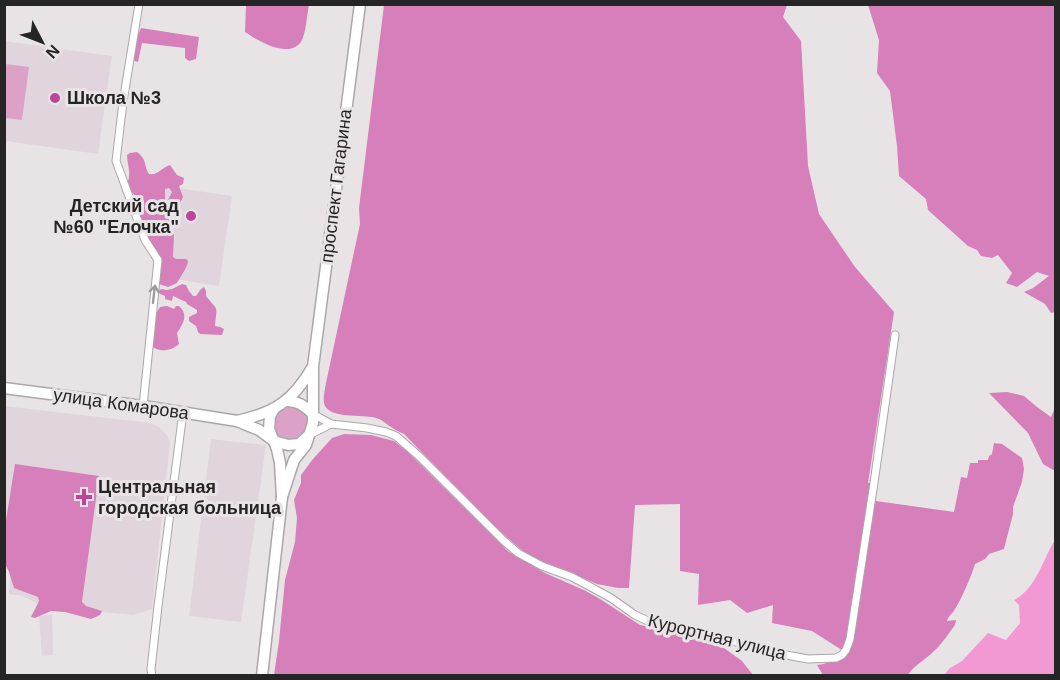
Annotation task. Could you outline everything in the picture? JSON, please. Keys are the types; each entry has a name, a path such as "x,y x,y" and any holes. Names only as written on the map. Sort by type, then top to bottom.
{"main road":[{"name":"проспект Гагарина","path":"313,414 313,367 360,4"},
{"name":"проспект Гагарина","path":"286,401 303,384 313,367"},
{"name":"улица Комарова","path":"4,388 143,405 237,421"},
{"path":"237,421 262,414 286,401 296,401 313,414 313,423 306,445 294,460 282,497"},
{"path":"262,675 282,497 278,449 269,429 270,416 274,409"},
{"path":"237,421 259,430 274,441 293,445 299,444 310,434"}],"street":[{"path":"139,4 116,160 145,240 158,260 143,405"},
{"name":"Курортная улица","path":"313,414 331,424 367,428 396,436 518,553 589,586 635,615 648,621 680,627 786,655 808,659 836,658 846,650 850,639 895,335"},
{"path":"152,675 158,606 183,412"},
{"path":"310,434 331,424"}],"shaded area":[{"path":"246,5 309,5 301,42 295,47 281,49 265,44 245,32"},
{"path":"384,5 787,5 783,17 801,41 808,166 819,214 855,267 894,312 868,483 872,483 869,500 954,512 961,477 967,478 970,463 988,460 994,443 1002,444 1022,458 1024,469 1004,549 989,554 975,564 961,599 947,621 956,620 955,625 936,649 908,675 823,675 817,665 848,654 812,631 772,623 773,605 747,613 730,600 698,605 699,574 680,571 680,504 635,505 629,588 597,584 541,561 523,551 497,529 404,434 379,419 342,415 325,406 326,383 360,224 359,208"},
{"path":"868,5 1055,5 1055,312 1051,313 1045,304 1024,292 1049,276 1037,272 1017,287 1006,283 1012,273 998,255 992,258 981,256 977,250 968,246 928,210 926,199 899,176 890,91 877,73 879,40"},
{"path":"141,28 199,37 196,59 189,61 185,58 185,48 142,43 138,62 132,60 136,39"},
{"name":"Школа №3","path":"5,41 112,56 98,154 5,141"},
{"path":"5,64 29,67 22,120 5,118"},
{"path":"137,152 144,160 149,174 155,174 170,165 177,175 184,178 183,184 179,186 183,197 180,203 172,205 168,200 172,192 169,188 165,189 165,209 169,212 170,233 174,234 173,257 188,261 177,283 168,287 156,283 159,260 147,240 134,204 138,200 127,185 129,174 127,155"},
{"name":"Детский сад №60 \"Елочка\"","path":"157,185 232,196 219,286 162,277"},
{"path":"182,284 186,285 193,296 196,296 204,287 206,296 216,309 215,326 224,329 222,335 200,334 196,326 189,321 189,317 197,313 197,310 173,296 172,301 160,294 159,290 172,289"},
{"path":"167,306 174,309 179,306 184,313 184,320 177,333 179,344 174,348 160,350 153,347 153,326 160,307"},
{"path":"1007,392 1024,396 1051,417 1055,408 1055,471 1043,464 1028,433 989,393"},
{"path":"291,404 306,413 308,419 307,431 292,441 275,434 272,417 275,411"},
{"name":"Центральная городская больница","path":"4,406 151,423 167,435 170,442 152,609 133,615 43,606 22,596 9,594 12,553 5,552"},
{"path":"344,434 371,435 394,441 408,452 509,552 545,573 586,591 640,625 683,634 724,648 742,661 753,675 274,675 285,580 295,542 297,518 294,500 301,483 301,475 332,438"},
{"path":"211,439 266,445 241,622 189,616"},
{"path":"15,464 99,476 82,602 86,606 102,611 100,615 91,619 51,611 35,618 31,617 39,601 38,597 14,588 5,564 4,533"},
{"path":"1055,540 1055,675 944,675 950,668 962,661 988,633 1006,640 1020,623 1019,605 1014,600 1028,589"},
{"path":"52,615 53,655 42,656 39,616"}],"place":[{"name":"Школа №3","path":"55,98"},
{"name":"Детский сад №60 \"Елочка\"","path":"191,216"},
{"name":"Центральная городская больница","path":"84,497"}]}
